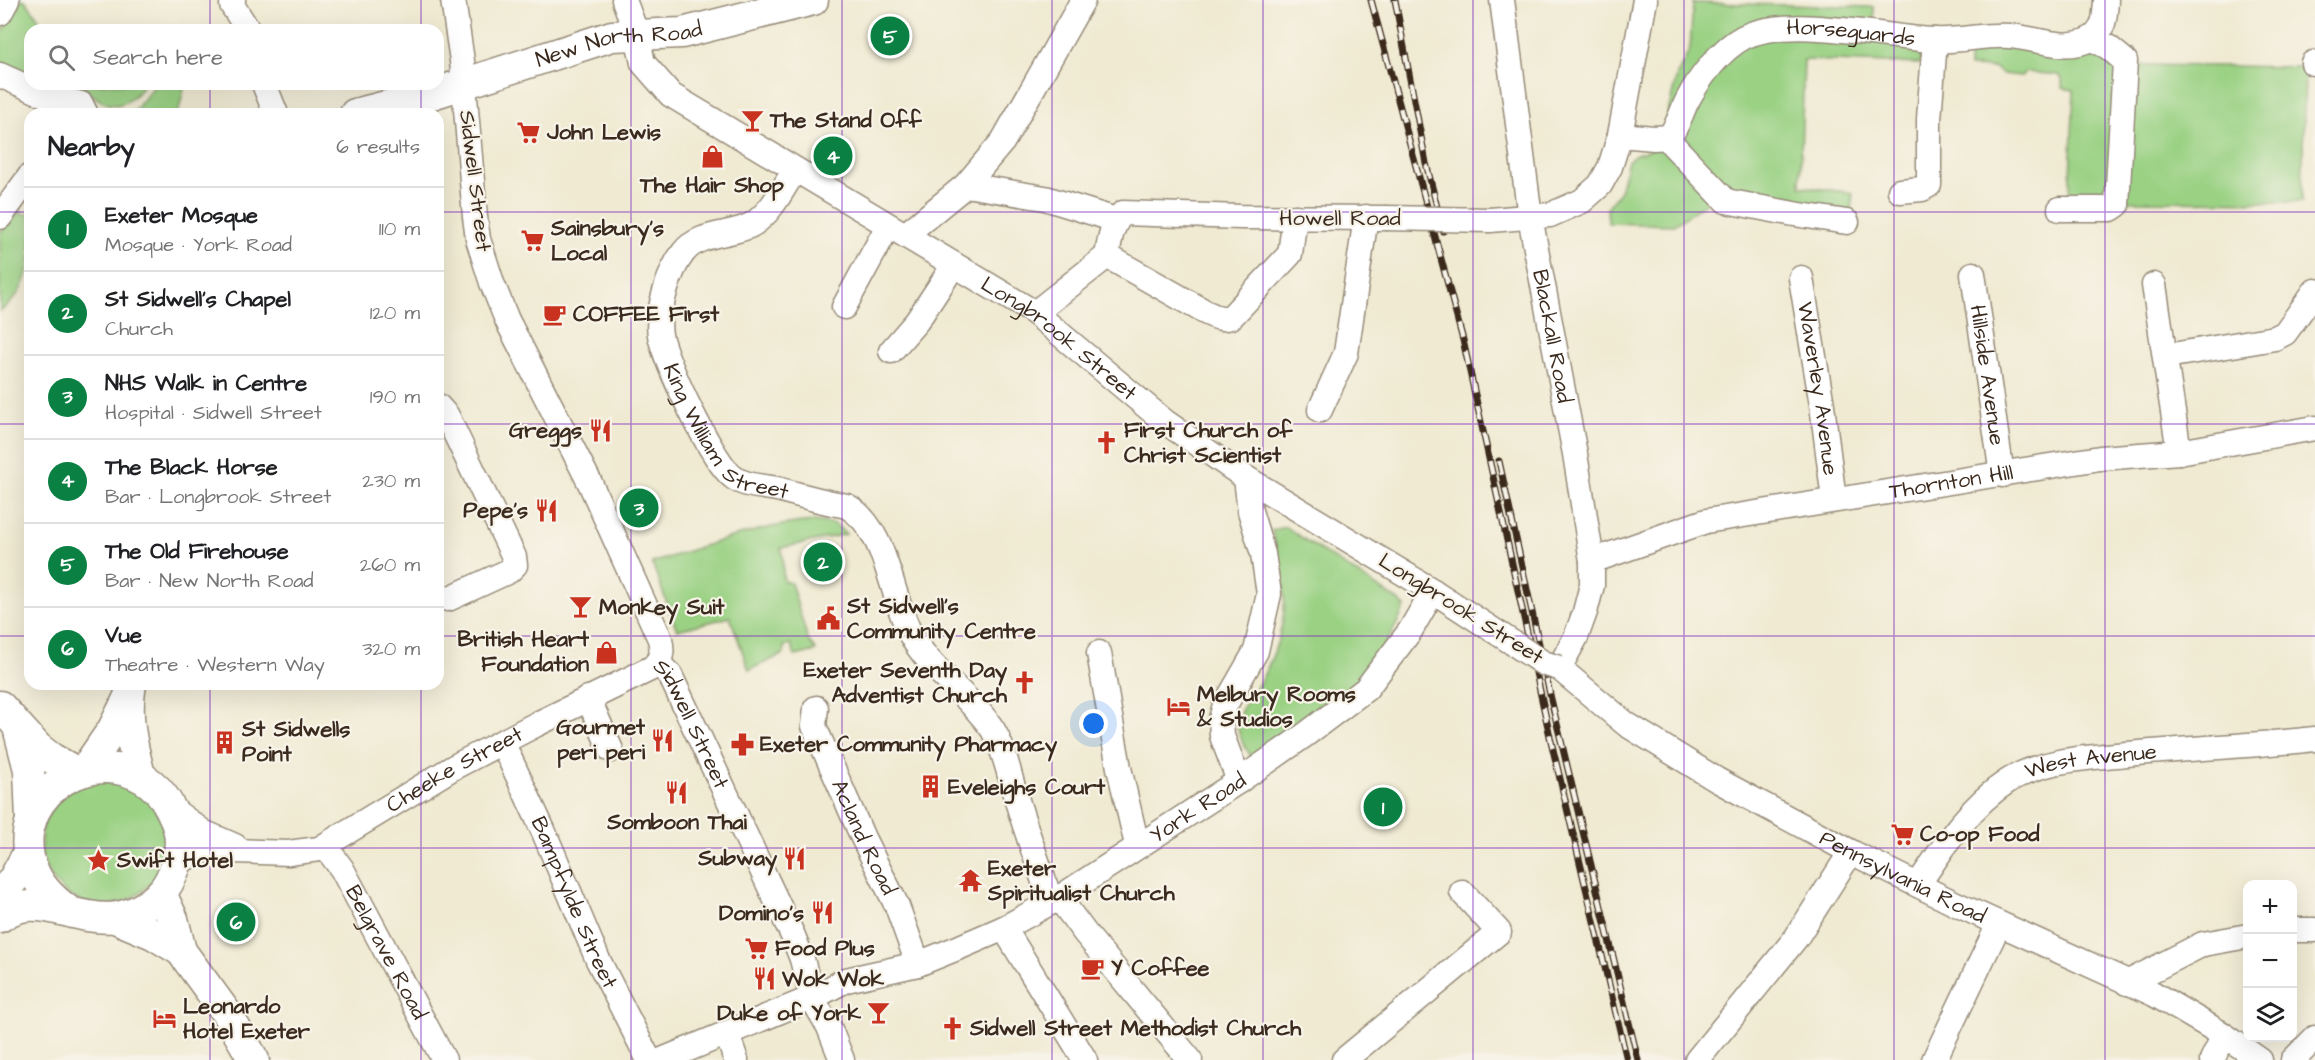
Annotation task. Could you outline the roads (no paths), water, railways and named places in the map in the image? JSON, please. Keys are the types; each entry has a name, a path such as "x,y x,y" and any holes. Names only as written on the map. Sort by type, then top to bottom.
{"main road":[{"name":"New North Road","path":"444,89 612,36 682,33 813,0"},
{"name":"New North Road","path":"377,108 441,90"},
{"path":"81,772 113,729 129,692"},
{"path":"129,692 131,737 140,775"},
{"path":"9,716 44,753 81,772"},
{"path":"9,716 29,770 30,838 34,874 48,894 72,913"},
{"path":"0,895 13,880 30,838 42,799 54,786 69,776 93,768 112,767 140,775 162,793 172,809 179,832 177,862 173,875 161,893 146,907 127,916 115,918 90,917 45,906 27,906 8,911 0,917"},
{"path":"161,893 174,919 181,951"},
{"path":"115,918 153,934 181,951 227,1014 254,1060"}],"street":[{"path":"0,13 7,0"},
{"name":"Sidwell Street","path":"453,0 478,239 492,283 507,320 590,483 660,639 663,651 658,663 670,675 793,936 812,998 829,1027 842,1060"},
{"name":"Longbrook Street","path":"624,0 637,35 643,63 671,95 1035,313 1164,421 1246,478 1433,591 1543,663 1559,668"},
{"path":"844,307 896,230 966,184 1009,132 1083,0"},
{"name":"Blackall Road","path":"1502,0 1530,217 1575,454 1592,561 1592,585 1585,612 1576,637 1559,668"},
{"name":"Howell Road","path":"966,184 1045,198 1120,217 1490,220 1550,214 1591,194 1606,177 1620,135 1645,0"},
{"path":"2060,209 2110,209 2117,205 2125,61 2108,47 2092,39 2100,31 2104,22 2106,0"},
{"path":"232,2 245,24"},
{"name":"Horseguards","path":"1669,137 1688,99 1720,56 1742,38 1759,31 1796,27 1935,40 2009,36 2062,45 2077,45 2092,39"},
{"path":"1900,191 1922,189 1929,185 1929,119 1935,40"},
{"path":"0,75 24,86"},
{"path":"33,90 46,96 81,104 84,108"},
{"path":"266,90 274,108"},
{"path":"1620,135 1669,137 1672,144 1726,201 1847,222"},
{"name":"King William Street","path":"795,170 764,215 752,225 708,238 684,251 676,265 664,298 660,336 684,398 720,462 733,477 751,485 841,504 857,512 876,538 904,621 914,641 994,731 1055,900 1190,1060"},
{"path":"0,217 24,189"},
{"path":"1035,313 1107,255 1110,236 1120,217"},
{"path":"1107,255 1207,313 1221,319 1231,317 1290,254 1295,217"},
{"path":"1320,410 1346,353 1376,218"},
{"path":"891,351 917,321 954,265"},
{"name":"Hillside Avenue","path":"1973,274 2001,475"},
{"name":"Waverley Avenue","path":"1802,278 1834,500"},
{"path":"2154,285 2179,452"},
{"path":"2166,356 2275,338 2285,333 2315,291"},
{"path":"444,415 452,426 514,557 515,565 509,571 448,599 444,598"},
{"name":"Thornton Hill","path":"1592,561 1706,521 2100,458 2179,452 2315,428"},
{"path":"1239,781 1222,736 1221,719 1225,705 1256,651 1269,594 1263,554 1250,510 1246,478"},
{"name":"York Road","path":"663,1060 812,998 846,980 918,964 1004,928 1055,900 1239,781 1366,689 1404,640 1433,591"},
{"path":"1099,653 1119,768 1137,845"},
{"name":"Cheeke Street","path":"177,862 205,850 309,852 325,846 454,767 658,663"},
{"name":"Pennsylvania Road","path":"1559,668 1626,724 1717,780 1918,885 2171,1003 2260,1060"},
{"path":"588,698 611,750"},
{"name":"Acland Road","path":"816,708 814,726 863,838 897,906 918,964"},
{"name":"West Avenue","path":"1918,885 1944,844 1988,797 2007,782 2043,766 2087,758 2315,739"},
{"name":"Bampfylde Street","path":"502,742 543,830 598,960 649,1060"},
{"name":"Cheeke Street","path":"172,809 203,832 247,851"},
{"name":"Belgrave Road","path":"325,846 342,869 444,1060"},
{"path":"1697,1060 1796,938 1851,852"},
{"path":"1344,1060 1499,932 1462,892"},
{"path":"1934,1060 1999,924"},
{"path":"1004,928 1084,1060"},
{"path":"2297,930 2315,930"},
{"path":"2127,983 2203,944 2243,937"},
{"path":"727,1035 736,1060"},
{"path":"2212,1060 2224,1035"},
{"path":"2293,1060 2315,1038"}],"railway":[{"path":"1371,0 1463,340 1551,741 1627,1060"},
{"path":"1395,0 1426,163 1443,231"},
{"path":"1499,461 1551,699 1638,1060"}],"place":[{"name":"The Old Firehouse","path":"890,36"},
{"name":"The Stand Off","path":"752,120"},
{"name":"John Lewis","path":"529,132"},
{"name":"The Hair Shop","path":"712,156"},
{"name":"The Black Horse","path":"833,156"},
{"name":"Sainsbury's Local","path":"533,241"},
{"name":"COFFEE First","path":"555,314"},
{"name":"Greggs","path":"600,430"},
{"name":"First Church of Christ Scientist","path":"1106,443"},
{"name":"NHS Walk in Centre","path":"639,508"},
{"name":"Pepe's","path":"546,510"},
{"name":"St Sidwell's Chapel","path":"823,562"},
{"name":"Monkey Suit","path":"581,607"},
{"name":"St Sidwell's Community Centre","path":"829,619"},
{"name":"British Heart Foundation","path":"607,652"},
{"name":"Exeter Seventh Day Adventist Church","path":"1025,683"},
{"name":"Melbury Rooms & Studios","path":"1179,707"},
{"name":"Gourmet peri peri","path":"663,740"},
{"name":"St Sidwells Point","path":"224,742"},
{"name":"Exeter Community Pharmacy","path":"742,744"},
{"name":"Eveleighs Court","path":"930,787"},
{"name":"Somboon Thai","path":"677,793"},
{"name":"Exeter Mosque","path":"1383,807"},
{"name":"Co-op Food","path":"1902,834"},
{"name":"Subway","path":"795,858"},
{"name":"Swift Hotel","path":"99,860"},
{"name":"Exeter Spiritualist Church","path":"970,881"},
{"name":"Domino's","path":"822,913"},
{"name":"Vue","path":"236,922"},
{"name":"Food Plus","path":"757,948"},
{"name":"Y Coffee","path":"1093,968"},
{"name":"Wok Wok","path":"764,979"},
{"name":"Duke of York","path":"879,1013"},
{"name":"Leonardo Hotel Exeter","path":"165,1019"},
{"name":"Sidwell Street Methodist Church","path":"952,1028"}]}
